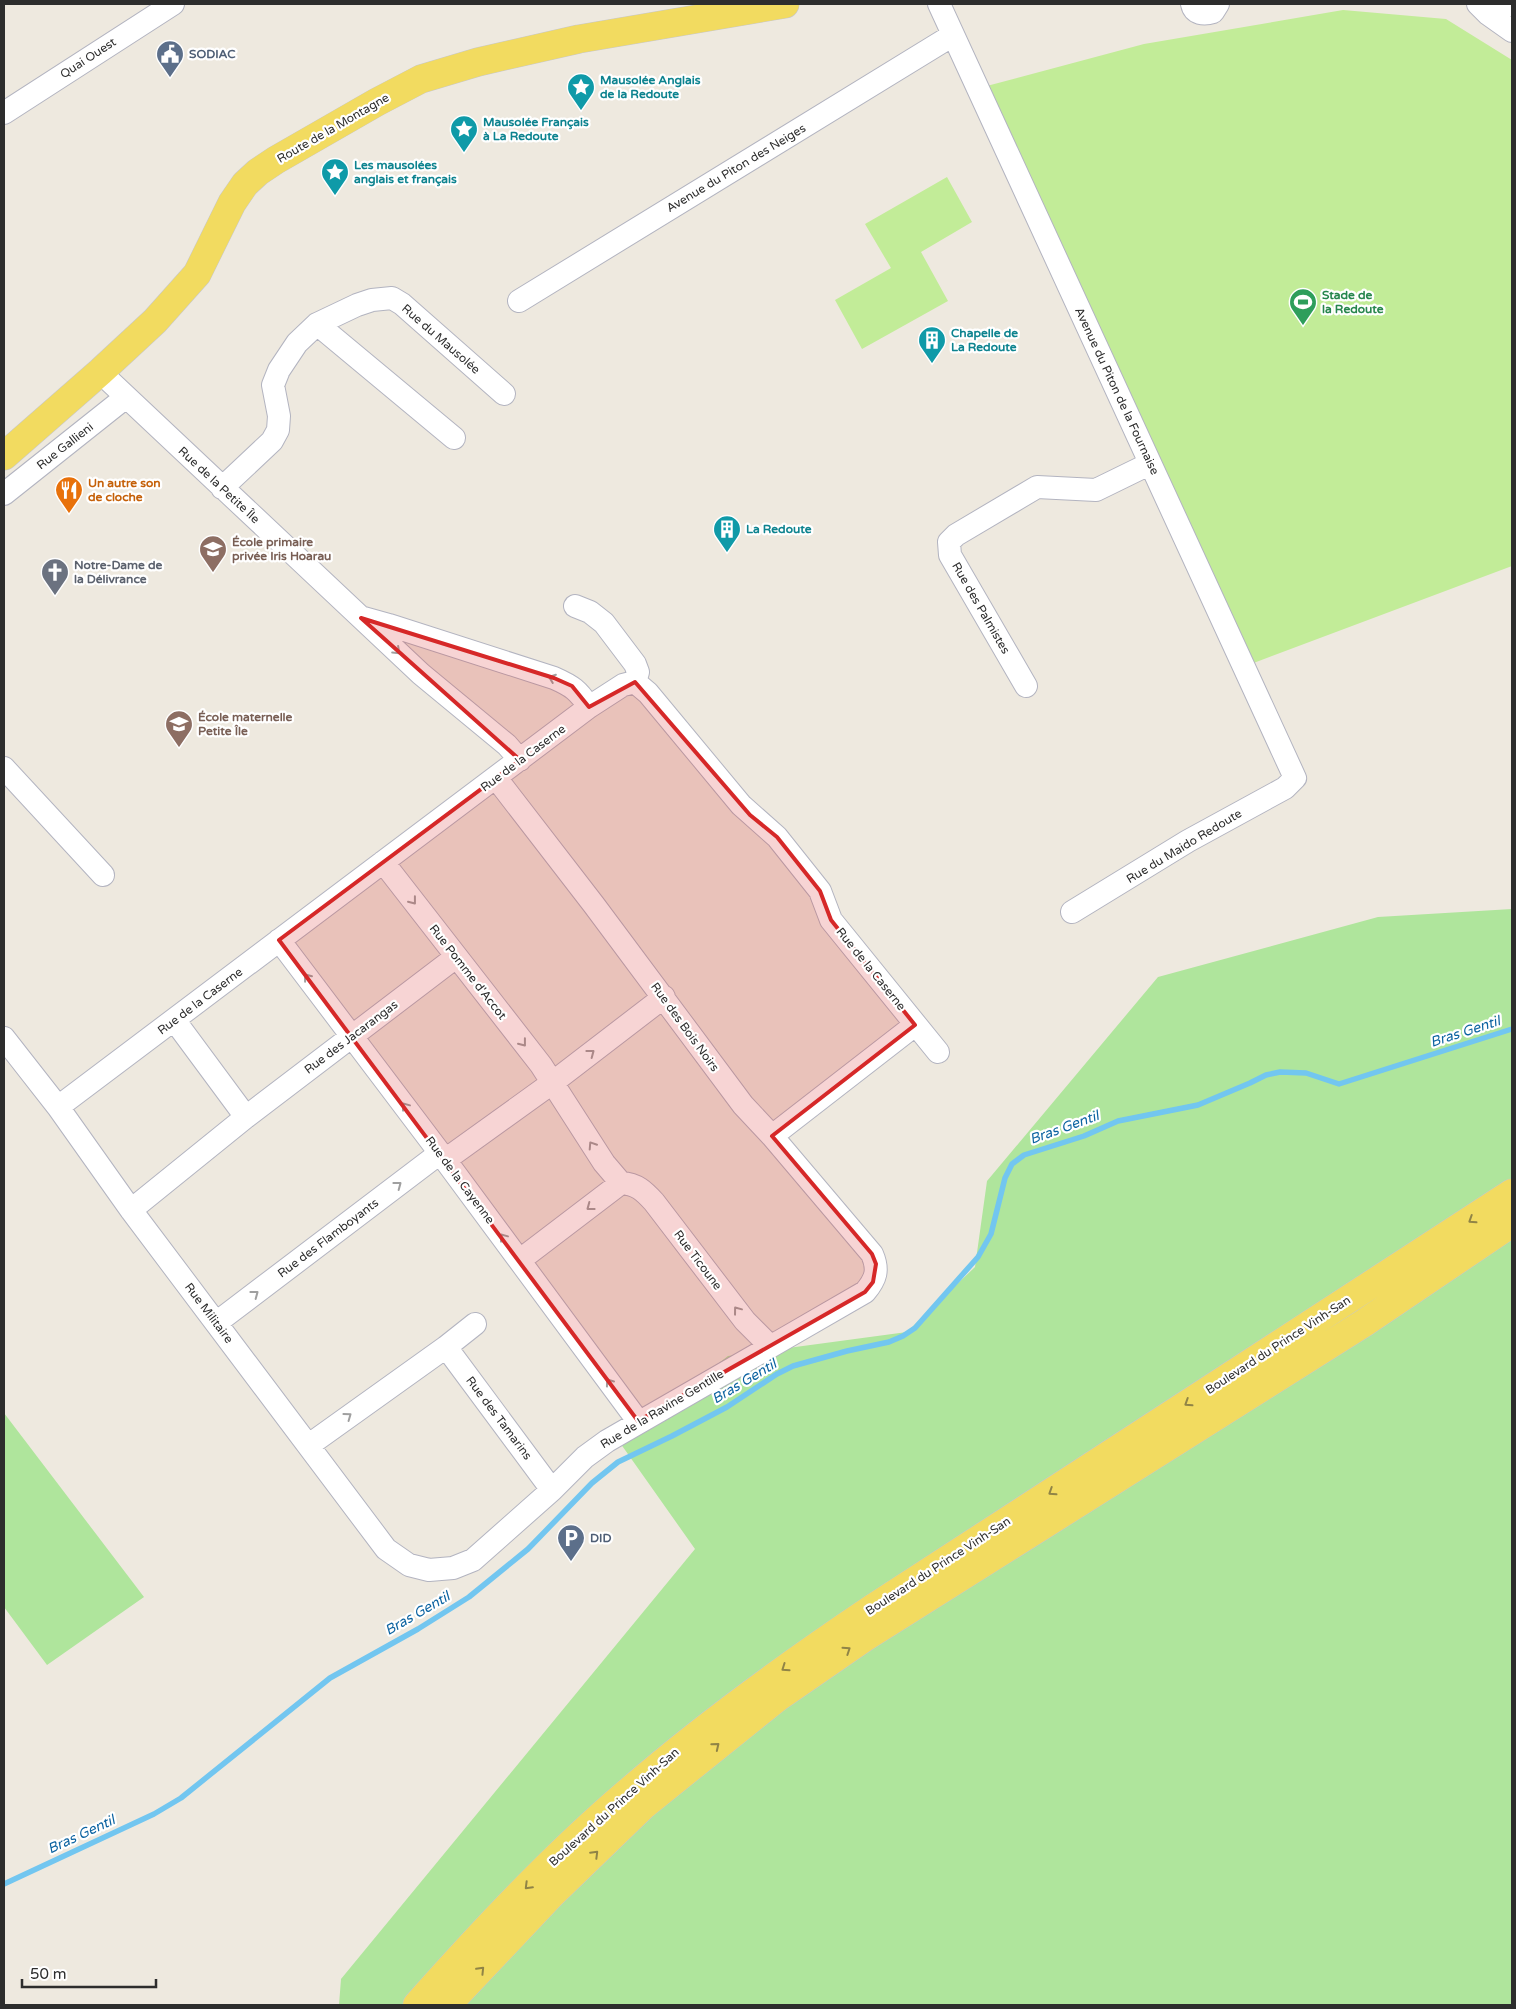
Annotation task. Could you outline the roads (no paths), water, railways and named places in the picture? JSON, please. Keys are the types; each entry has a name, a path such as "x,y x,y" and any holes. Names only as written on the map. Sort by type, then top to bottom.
{"main road":[{"name":"Route de la Montagne","path":"4,456 100,372 155,320 197,274 232,203 245,184 258,172 276,160 376,102 421,79 487,60 579,39 785,4"},
{"name":"Boulevard du Prince Vinh-San","path":"417,2005 508,1906 601,1816 677,1751 774,1676 873,1608 1512,1193"},
{"name":"Boulevard du Prince Vinh-San","path":"447,2005 552,1894 644,1805 777,1698 864,1638 1364,1323 1512,1223"}],"street":[{"name":"Quai Ouest","path":"4,113 173,4"},
{"name":"Avenue du Piton de la Fournaise","path":"939,4 1295,778"},
{"path":"1192,4 1193,8 1200,13 1206,14 1213,12 1218,4"},
{"path":"1478,4 1488,14 1512,31"},
{"path":"1505,4 1512,5"},
{"name":"Avenue du Piton des Neiges","path":"519,301 953,35"},
{"name":"Rue du Mausolée","path":"222,488 272,441 278,430 279,416 273,385 279,370 297,343 317,324 356,305 392,298 402,304 504,394"},
{"path":"317,324 454,438"},
{"name":"Rue de la Petite Île","path":"100,372 361,618 422,674 507,745 520,760"},
{"name":"Rue Gallieni","path":"4,494 126,397"},
{"name":"Rue des Palmistes","path":"1026,686 950,555 949,542 956,535 1037,488 1096,490 1141,468 1152,468"},
{"path":"575,606 590,612 604,623 635,664 638,672 635,682"},
{"name":"Rue de la Petite Île","path":"361,618 436,640 563,682 572,686 581,694 589,707"},
{"path":"422,674 436,640"},
{"name":"Rue de la Caserne","path":"58,1107 589,707 623,685 635,682 648,693 741,806 776,837 820,891 831,920 938,1052"},
{"path":"4,768 103,875"},
{"name":"Rue des Bois Noirs","path":"496,778 664,997 704,1055 737,1098 772,1136 872,1254 876,1264 875,1270"},
{"name":"Rue du Maido Redoute","path":"1072,912 1188,841 1285,788 1295,778"},
{"name":"Rue Pomme d'Accot","path":"383,862 552,1082"},
{"name":"Rue de la Cayenne","path":"279,940 443,1156 638,1421"},
{"name":"Rue des Jacarangas","path":"131,1210 246,1117 456,957"},
{"name":"Rue des Flamboyants","path":"216,1323 443,1156 552,1082 664,997"},
{"path":"174,1021 246,1117"},
{"path":"772,1136 916,1025"},
{"name":"Rue Militaire","path":"4,1038 58,1107 131,1210 386,1549 409,1565 429,1570"},
{"name":"Rue Ticoune","path":"552,1082 604,1163 622,1183 641,1188 654,1202 745,1320 770,1346"},
{"path":"520,1260 622,1183"},
{"name":"Rue de la Ravine Gentille","path":"429,1570 453,1568 473,1560 552,1490 585,1457 638,1421 865,1292 873,1282 875,1270"},
{"path":"309,1445 476,1324"},
{"name":"Rue des Tamarins","path":"446,1347 552,1490"}],"waterway":[{"name":"Bras Gentil","path":"4,1884 154,1814 181,1798 330,1678 418,1629 469,1597 528,1549 592,1483 618,1462 727,1407 777,1374 793,1366 889,1342 915,1328 978,1257 991,1234 1005,1178 1012,1164 1024,1155 1084,1136 1118,1121 1198,1105 1266,1075 1280,1072 1306,1073 1339,1084 1512,1029"}],"place":[{"name":"SODIAC","path":"170,78"},
{"name":"Mausolée Anglais de la Redoute","path":"581,111"},
{"name":"Mausolée Français à La Redoute","path":"464,153"},
{"name":"Les mausolées anglais et français","path":"335,196"},
{"name":"Stade de la Redoute","path":"1303,326"},
{"name":"Chapelle de La Redoute","path":"932,364"},
{"name":"Un autre son de cloche","path":"69,514"},
{"name":"La Redoute","path":"727,553"},
{"name":"École primaire privée Iris Hoarau","path":"213,573"},
{"name":"Notre-Dame de la Délivrance","path":"55,596"},
{"name":"École maternelle Petite Île","path":"179,748"},
{"name":"DID","path":"571,1562"}]}
